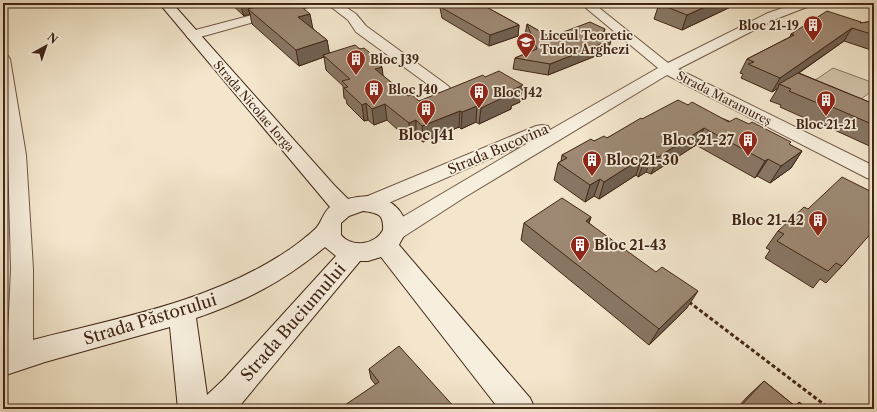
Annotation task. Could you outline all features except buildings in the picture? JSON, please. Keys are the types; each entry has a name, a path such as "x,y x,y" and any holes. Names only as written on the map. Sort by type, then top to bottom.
{"street":[{"name":"Strada Nicolae Iorga","path":"165,3 326,190 345,208"},
{"path":"193,35 311,3"},
{"path":"332,3 352,17 361,29 442,88"},
{"name":"Strada Maramureș","path":"586,3 667,69 874,174"},
{"name":"Strada Bucovina","path":"390,238 458,192 667,69 772,16 808,3"},
{"path":"3,59 17,155 22,269 11,360"},
{"name":"Strada Bucovina","path":"370,203 625,94"},
{"path":"370,203 388,210 395,218 390,238 372,251 354,252 338,248 331,239 328,231 330,222 335,214 352,205 370,203"},
{"name":"Strada Păstorului","path":"11,360 182,313 220,299 266,278 310,249 328,231"},
{"path":"390,238 519,409"},
{"name":"Strada Buciumului","path":"215,409 235,389 354,252"},
{"path":"182,313 194,409"}],"path":[{"path":"684,298 830,409"}],"shaded area":[{"path":"833,68 874,83 874,89 855,104 808,85"}],"place":[{"name":"Bloc 21-19","path":"813,42"},
{"name":"Liceul Teoretic Tudor Arghezi","path":"526,59"},
{"name":"Bloc J39","path":"356,76"},
{"name":"Bloc J40","path":"374,106"},
{"name":"Bloc J42","path":"479,109"},
{"name":"Bloc 21-21","path":"826,117"},
{"name":"Bloc J41","path":"426,126"},
{"name":"Bloc 21-27","path":"748,157"},
{"name":"Bloc 21-30","path":"592,177"},
{"name":"Bloc 21-42","path":"818,237"},
{"name":"Bloc 21-43","path":"580,262"}]}
